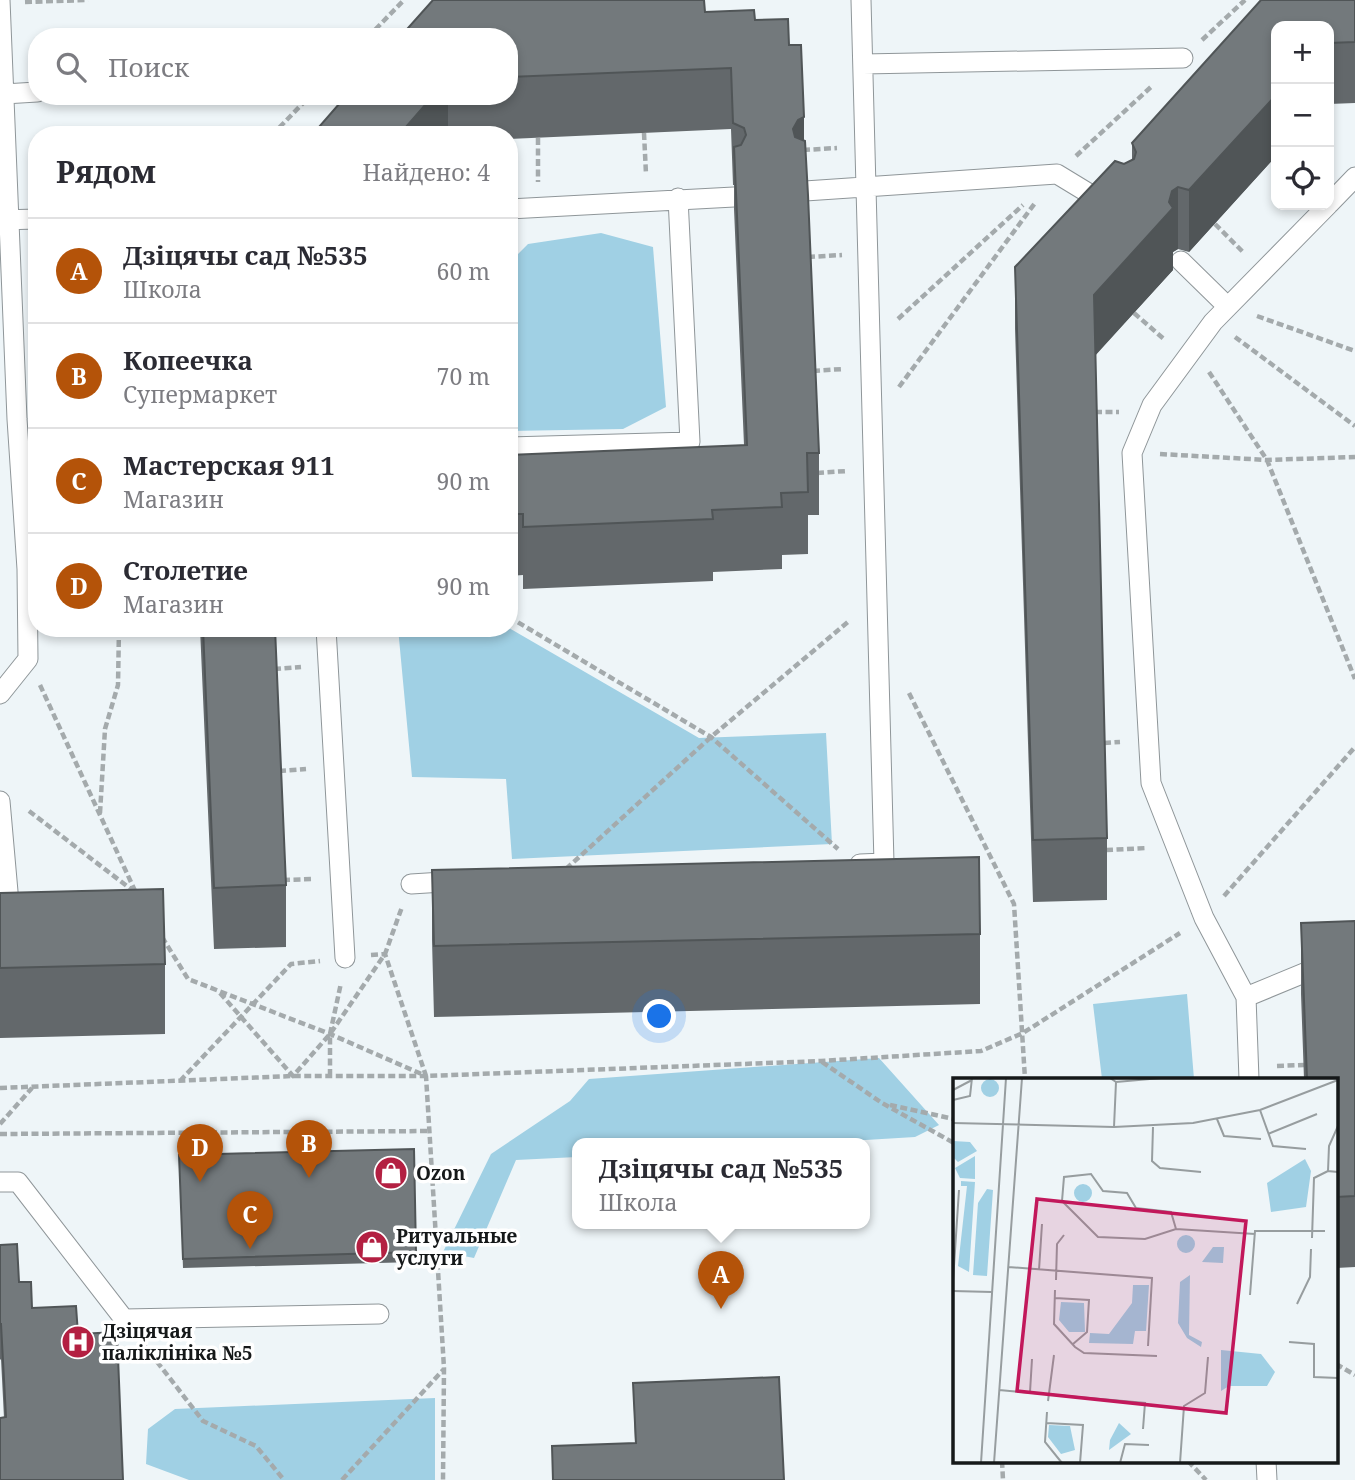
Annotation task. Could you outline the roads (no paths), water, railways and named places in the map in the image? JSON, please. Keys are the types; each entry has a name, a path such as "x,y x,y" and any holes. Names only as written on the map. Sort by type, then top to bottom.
{"lane":[{"path":"848,864 884,863 861,0"},
{"path":"0,2 4,94 4,220 27,569 28,659 0,694"},
{"path":"863,64 1183,58"},
{"path":"4,94 28,93"},
{"path":"805,191 1056,174 1124,214"},
{"path":"1334,198 1355,177"},
{"path":"518,208 734,197"},
{"path":"518,447 690,442 678,198"},
{"path":"1249,1078 1246,998 1204,918 1151,783 1132,453 1152,405 1213,322 1322,210"},
{"path":"4,220 28,219"},
{"path":"1181,261 1227,306"},
{"path":"327,637 345,958"},
{"path":"0,801 10,903"},
{"path":"411,884 481,880"},
{"path":"1246,998 1355,952"},
{"path":"0,1182 19,1182 124,1319 379,1314"},
{"path":"1266,1462 1267,1480"}],"place":[{"name":"Ozon","path":"391,1173"},
{"name":"Копеечка","path":"309,1178"},
{"name":"Столетие","path":"200,1182"},
{"name":"Ритуальные услуги","path":"372,1247"},
{"name":"Мастерская 911","path":"250,1249"},
{"name":"Дзіцячы сад №535","path":"721,1309"},
{"name":"Дзіцячая паліклініка №5","path":"78,1342"}]}
